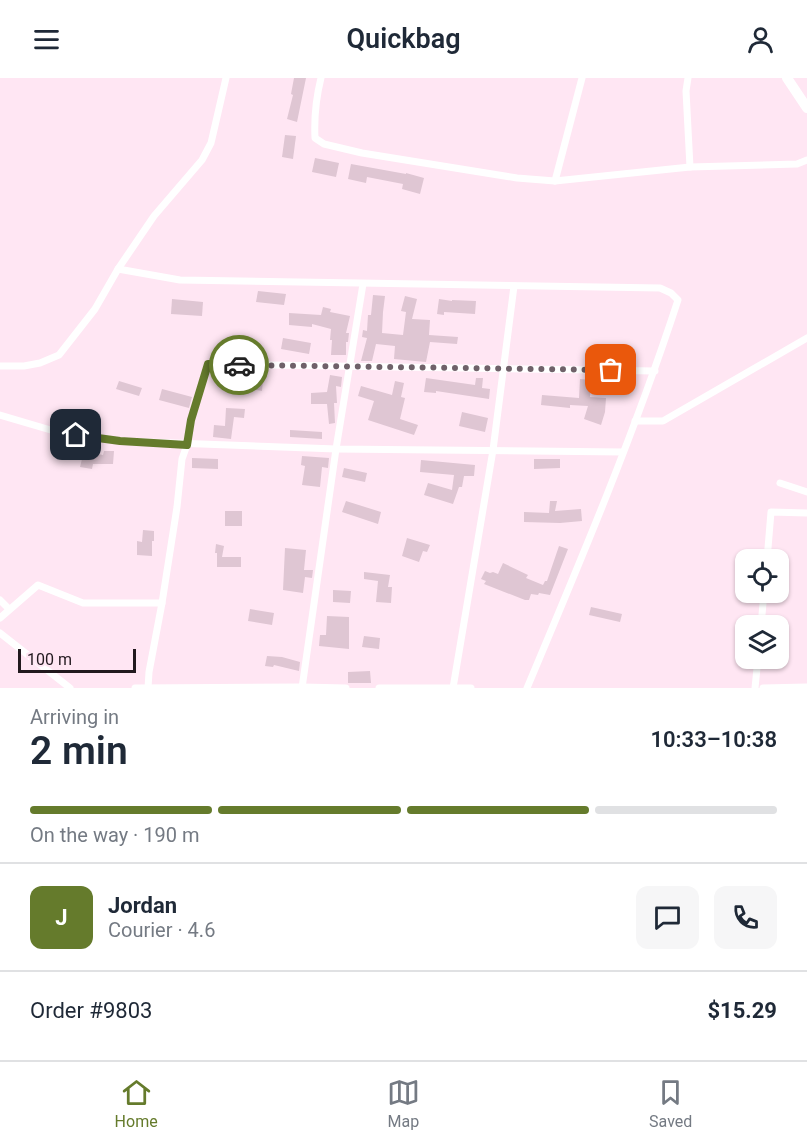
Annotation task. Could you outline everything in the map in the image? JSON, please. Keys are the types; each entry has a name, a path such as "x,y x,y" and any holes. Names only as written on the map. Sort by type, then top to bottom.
{"main road":[{"path":"787,78 807,108"}],"street":[{"path":"0,366 24,366 40,363 59,355 95,309 118,269 154,216 202,160 211,143 226,78"},
{"path":"321,78 316,100 315,138 324,144 362,153 517,178 555,181 690,167 797,164 807,160"},
{"path":"555,181 582,78"},
{"path":"688,78 686,91 690,167"},
{"path":"118,269 180,280 660,288 671,293 678,300 655,371 593,530 527,688"},
{"path":"302,687 336,449 363,284"},
{"path":"453,688 493,450 514,286"},
{"path":"635,421 663,421 807,338"},
{"path":"148,688 177,507 182,459 208,364 655,371"},
{"path":"0,415 54,431 120,441 187,445 623,452"},
{"path":"780,483 807,492"},
{"path":"767,549 771,512 807,513"},
{"path":"0,618 38,585 83,603 162,603"},
{"path":"0,600 9,609"},
{"path":"0,633 70,688"},
{"path":"755,688 757,669"},
{"path":"763,688 807,687"},
{"path":"135,688 346,688"},
{"path":"379,688 471,688"}],"building":[{"path":"294,78 306,78 297,122 287,119 293,95 291,94"},
{"path":"285,135 296,136 293,159 282,157"},
{"path":"315,158 339,163 336,177 312,172"},
{"path":"351,164 424,178 420,194 402,189 403,184 367,177 366,183 348,179"},
{"path":"258,291 286,294 284,305 256,302"},
{"path":"373,295 385,296 382,333 403,335 406,312 401,311 405,296 417,299 412,319 430,320 429,335 458,337 457,344 430,342 426,362 394,359 395,346 376,344 372,361 361,361 367,338 362,337 363,330 367,331"},
{"path":"172,299 203,302 202,316 171,314"},
{"path":"439,299 476,301 475,314 444,312 444,315 437,314"},
{"path":"323,307 331,309 330,312 350,316 346,333 349,333 346,355 331,355 331,329 312,324 312,327 289,325 289,313 321,315"},
{"path":"283,338 311,343 309,354 281,349"},
{"path":"226,350 256,351 256,359 226,359"},
{"path":"224,372 263,380 262,391 221,383"},
{"path":"330,375 342,377 341,387 336,386 335,423 329,424 327,404 311,404 311,393 327,392"},
{"path":"426,378 475,385 476,378 483,378 482,388 490,389 489,399 436,391 436,393 424,392"},
{"path":"580,379 591,380 590,397 606,398 601,425 584,419 588,406 570,405 570,408 541,405 542,395 579,398"},
{"path":"119,381 142,388 139,396 116,389"},
{"path":"395,381 404,383 401,397 405,398 400,419 418,425 414,435 368,420 374,401 358,396 361,386 392,395"},
{"path":"162,389 192,397 189,408 159,400"},
{"path":"226,408 245,409 244,418 234,417 231,439 213,437 214,425 225,426"},
{"path":"462,412 488,418 485,432 459,426"},
{"path":"290,430 322,432 322,439 290,437"},
{"path":"84,451 103,455 104,451 114,451 113,464 93,464 92,469 80,467"},
{"path":"302,456 329,458 328,468 322,467 320,487 302,485 305,466 301,465"},
{"path":"192,458 218,459 218,469 192,468"},
{"path":"534,459 560,459 560,468 534,469"},
{"path":"421,460 475,465 474,476 464,476 462,487 459,487 453,504 424,495 428,483 452,490 454,475 420,472"},
{"path":"344,468 367,473 365,482 342,477"},
{"path":"346,501 381,512 378,524 342,512"},
{"path":"550,501 557,501 555,511 581,509 582,521 524,522 524,512 549,513"},
{"path":"225,511 242,511 242,526 225,526"},
{"path":"143,530 154,531 152,556 137,555 137,541 142,542"},
{"path":"407,538 430,545 427,552 423,551 419,562 402,556"},
{"path":"216,544 224,546 222,557 241,557 241,567 217,567"},
{"path":"559,546 568,549 550,595 531,594 529,600 525,600 484,584 486,581 481,579 485,571 498,574 503,563 528,575 526,578 543,585 547,581"},
{"path":"285,548 306,550 304,570 313,570 312,578 305,577 303,593 283,590"},
{"path":"364,572 390,575 388,587 392,587 391,603 376,602 378,581 364,579"},
{"path":"333,590 351,591 350,603 333,602"},
{"path":"591,607 622,614 620,622 589,615"},
{"path":"250,609 274,613 272,625 248,621"},
{"path":"327,616 349,617 349,649 319,646 320,635 326,635"},
{"path":"364,636 380,638 379,649 362,647"},
{"path":"267,656 300,662 299,671 274,665 273,667 265,666"},
{"path":"370,671 371,683 348,683 348,672"}],"way so far":[{"path":"239,365 611,370"}],"route":[{"path":"76,435 120,441 187,445 191,420 208,364 239,365"}]}
